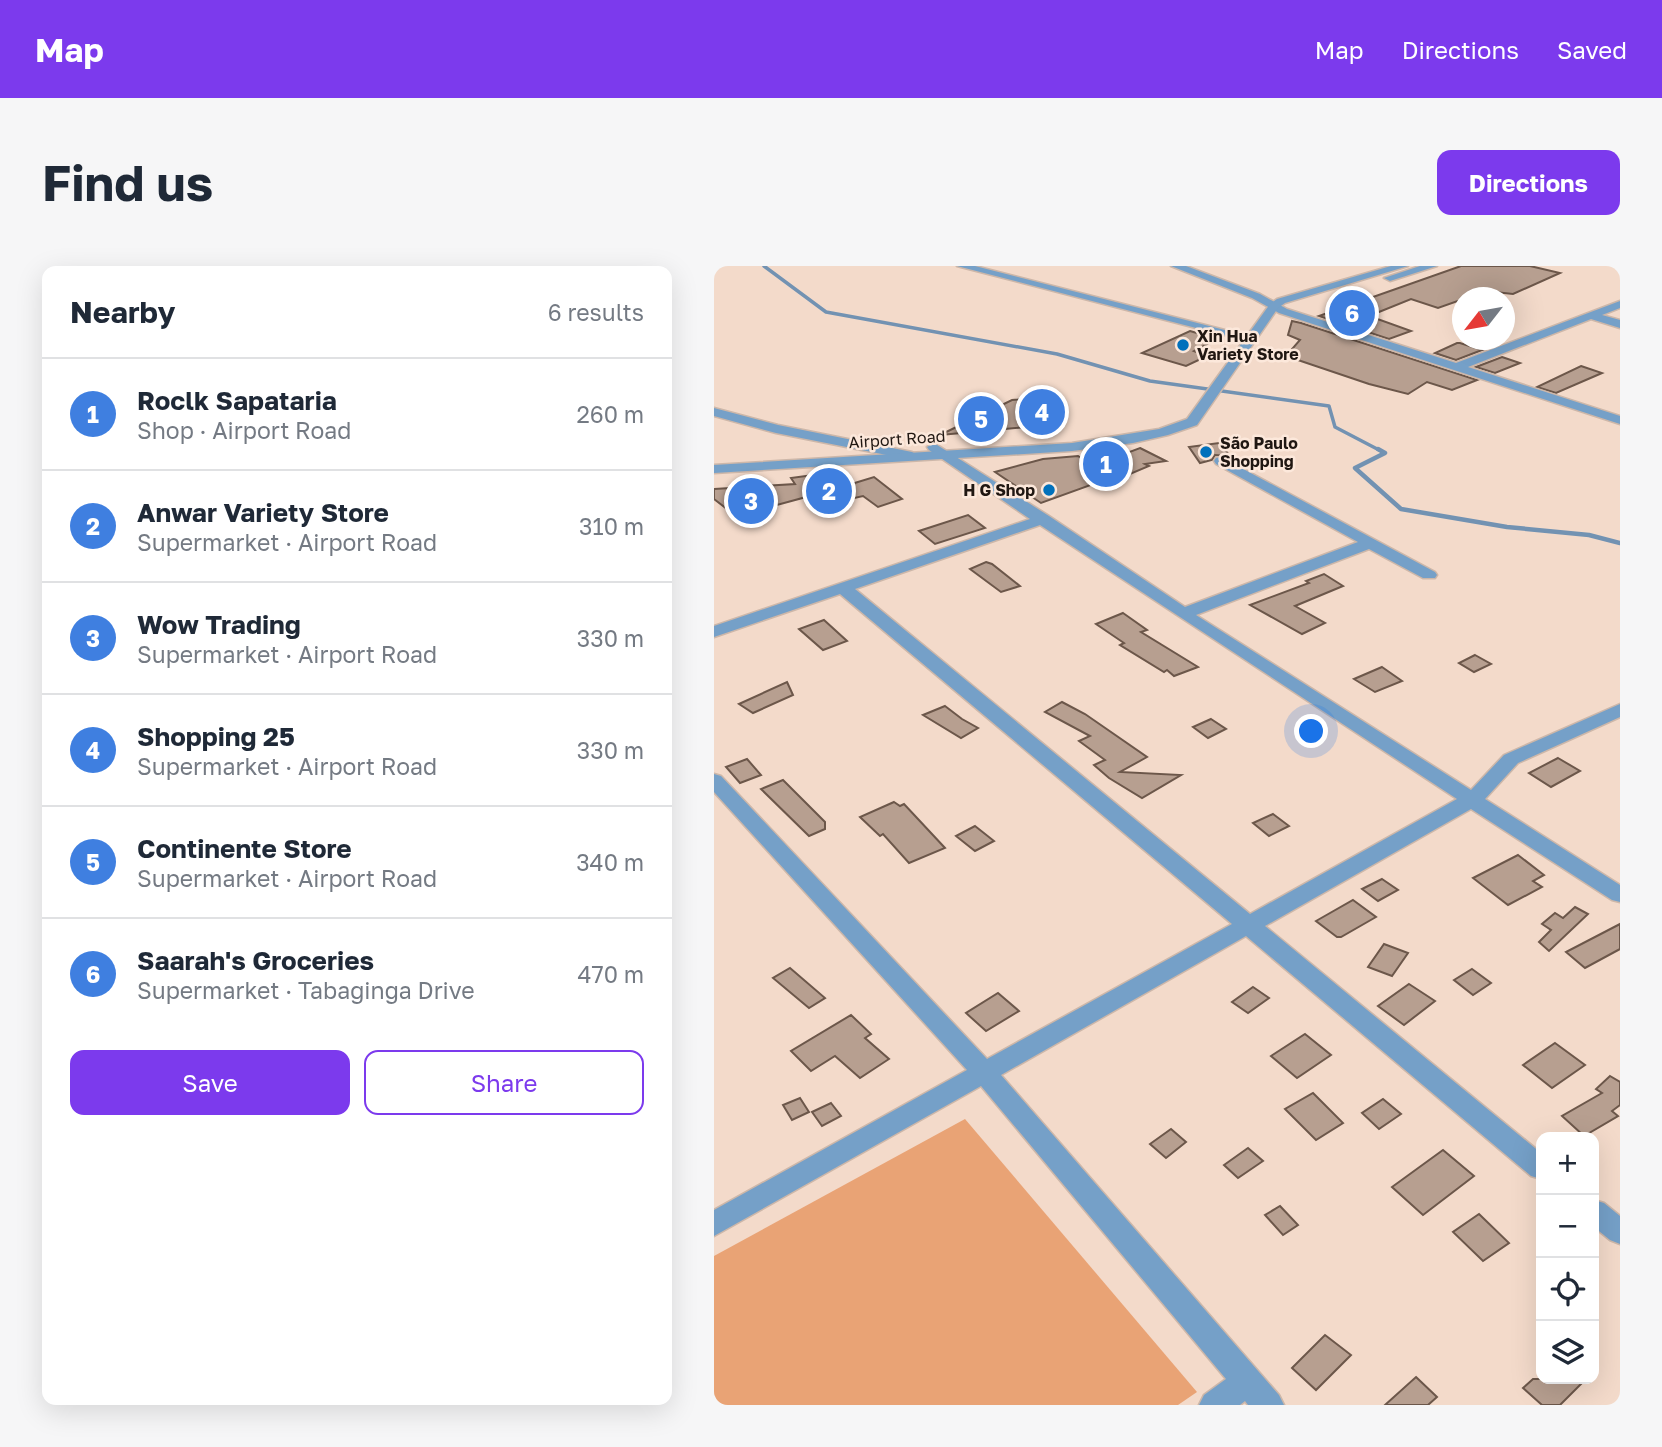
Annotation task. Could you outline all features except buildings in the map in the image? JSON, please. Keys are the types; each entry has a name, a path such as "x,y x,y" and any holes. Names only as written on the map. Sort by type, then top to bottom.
{"street":[{"path":"962,266 1250,338"},
{"path":"1176,266 1279,308 1620,420"},
{"name":"Airport Road","path":"1279,308 1281,302 1403,266"},
{"name":"Airport Road","path":"714,461 883,450 940,450 1134,440 1192,422 1265,317 1279,308 1432,266"},
{"path":"1456,367 1620,304"},
{"path":"1589,316 1620,324"},
{"path":"714,412 776,429 912,456"},
{"path":"940,450 1183,614 1620,895"},
{"name":"Airport Road","path":"714,470 912,456 940,450"},
{"path":"1221,461 1429,575"},
{"path":"714,632 1044,519"},
{"path":"1183,614 1370,543"},
{"path":"843,588 1536,1164"},
{"path":"714,1224 1472,799 1511,759 1620,710"},
{"path":"714,780 984,1072 1268,1405"},
{"path":"1599,1215 1620,1232"},
{"path":"1215,1405 1247,1382"}],"shaded area":[{"path":"965,1119 1197,1392 1178,1405 714,1405 714,1256"}],"waterway":[{"path":"764,266 826,312 1057,354 1150,381 1329,406 1335,427 1381,451"},
{"path":"1378,449 1385,453 1355,468 1401,509 1507,527 1589,535 1620,543"}],"place":[{"name":"Saarah's Groceries","path":"1352,313"},
{"name":"Xin Hua Variety Store","path":"1183,345"},
{"name":"Shopping 25","path":"1042,412"},
{"name":"Continente Store","path":"981,419"},
{"name":"São Paulo Shopping","path":"1206,452"},
{"name":"Roclk Sapataria","path":"1106,464"},
{"name":"H G Shop","path":"1049,490"},
{"name":"Anwar Variety Store","path":"829,491"},
{"name":"Wow Trading","path":"751,501"}]}
